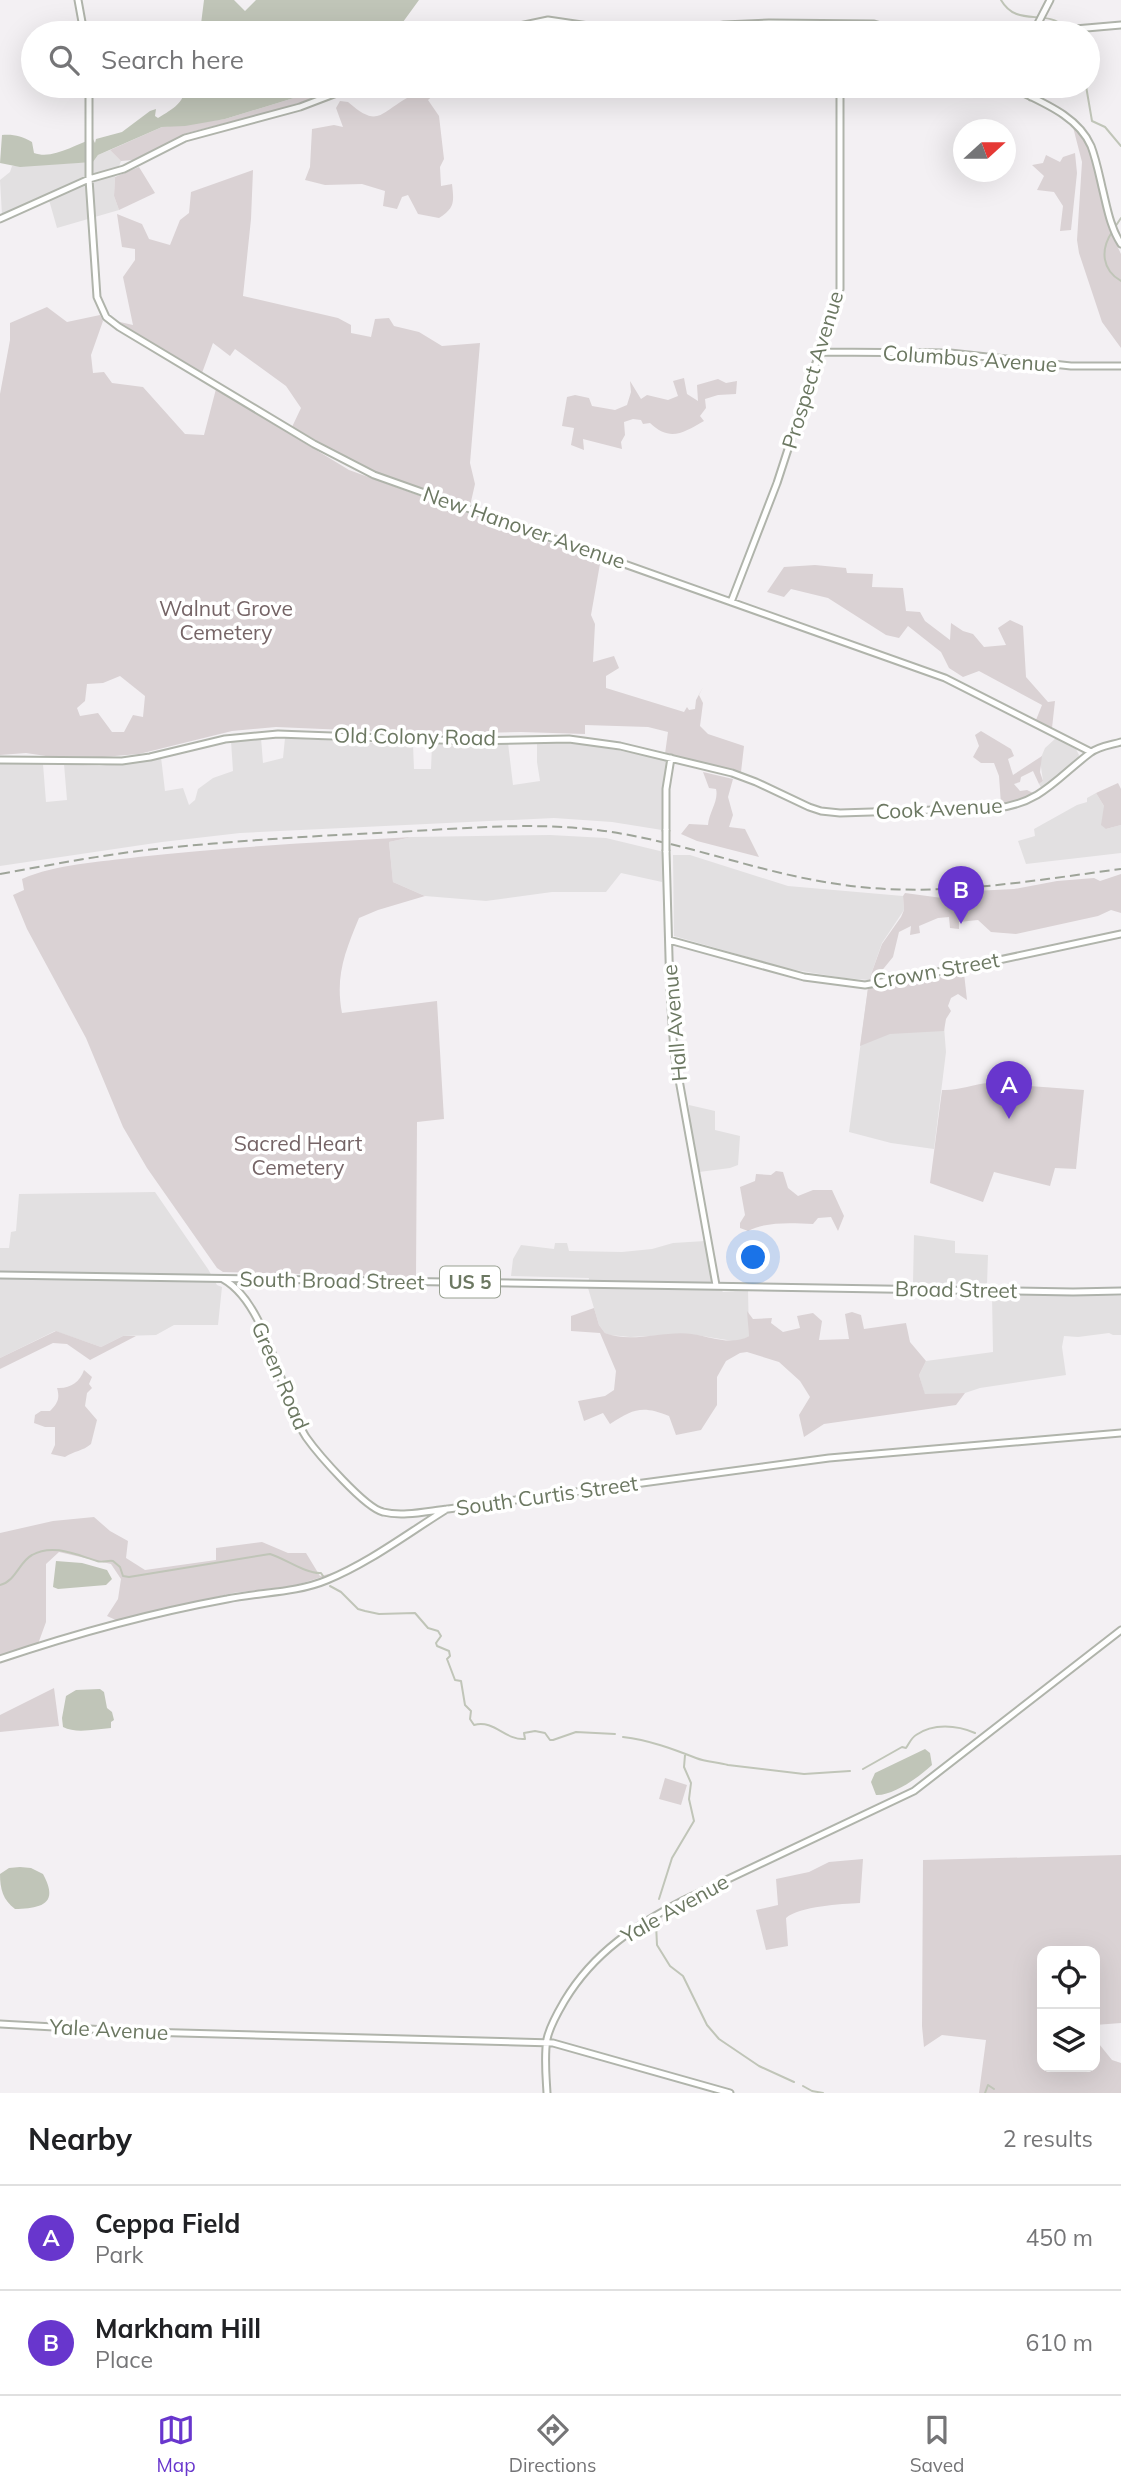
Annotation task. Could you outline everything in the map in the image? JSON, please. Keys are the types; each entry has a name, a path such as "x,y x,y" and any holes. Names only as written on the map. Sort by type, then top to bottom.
{"main road":[{"path":"78,0 82,21"},
{"path":"1039,21 1049,3"},
{"path":"1100,27 1121,25"},
{"name":"New Hanover Avenue","path":"89,98 89,179 97,297 106,317 119,327 354,466 406,487 954,681 1091,752"},
{"path":"0,219 89,179 124,169 197,134 300,107 324,98"},
{"name":"Prospect Avenue","path":"731,602 777,483 840,289 840,98"},
{"path":"1033,98 1073,121 1090,144 1108,213 1120,242"},
{"name":"Columbus Avenue","path":"820,352 950,354 1071,366 1121,366"},
{"name":"Old Colony Road","path":"0,760 121,761 150,757 228,738 286,734 466,741 569,739 606,743 744,777 821,811"},
{"name":"Cook Avenue","path":"821,811 856,813 1017,805 1046,790 1091,752 1121,742"},
{"name":"Hall Avenue","path":"671,758 666,789 666,851 674,1052 716,1285"},
{"name":"Crown Street","path":"669,940 804,977 865,985 1121,934"},
{"name":"South Broad Street","path":"0,1275 790,1287"},
{"name":"Green Road","path":"223,1279 238,1290 263,1331 306,1437 315,1450 378,1511 396,1514 448,1509"},
{"name":"Broad Street","path":"790,1287 1121,1291"},
{"name":"South Curtis Street","path":"0,1659 136,1619 228,1598 297,1589 319,1583 354,1567 448,1509 829,1458 1121,1433"},
{"name":"Yale Avenue","path":"0,2024 143,2032 546,2043 554,2018 574,1985 599,1956 628,1932 746,1869 914,1791 1121,1630"},
{"path":"547,2093 546,2043 569,2046 730,2093"}],"shaded area":[{"path":"204,0 234,0 245,11 256,0 419,0 404,21 201,21"},
{"path":"182,98 294,98 225,119 162,127 98,155 93,162 20,167 0,163 2,135 17,136 32,142 34,153 56,153 93,139 95,143 96,139 122,132 156,109 155,116 158,118"},
{"path":"110,150 121,161 115,177 114,196 119,210 57,228 49,200 10,219 2,215 0,180 10,172 12,166 93,162 98,155"},
{"path":"261,738 263,763 283,758 285,738 413,745 414,769 431,769 432,745 508,743 513,785 540,781 537,742 574,742 669,760 662,794 662,830 612,822 554,818 240,833 0,866 0,764 43,764 46,802 67,800 64,764 100,766 161,757 165,791 183,788 189,805 195,800 198,789 213,778 233,771 231,741"},
{"path":"1056,738 1076,749 1079,755 1077,761 1043,791 1039,784 1043,781 1040,760 1045,748"},
{"path":"1096,793 1104,806 1106,829 1121,825 1121,853 1026,864 1018,841 1035,836 1034,829 1087,802 1087,798"},
{"path":"550,835 606,838 664,852 662,882 621,873 606,892 552,892 486,901 425,896 393,882 389,842 412,837"},
{"path":"673,855 690,855 788,886 903,896 904,910 882,943 869,980 789,969 674,936"},
{"path":"940,976 946,1052 934,1149 891,1143 849,1132 868,988"},
{"path":"689,1105 715,1111 715,1130 740,1136 738,1165 699,1172"},
{"path":"155,1192 217,1285 222,1287 218,1325 174,1325 156,1335 123,1336 101,1347 55,1331 0,1358 0,1248 9,1248 11,1232 16,1231 19,1194"},
{"path":"914,1235 955,1241 955,1253 988,1255 987,1285 913,1283"},
{"path":"705,1241 712,1277 723,1292 748,1290 749,1336 739,1342 690,1334 630,1337 610,1335 599,1325 588,1288 589,1278 511,1276 513,1259 521,1245 554,1249 555,1243 567,1243 569,1251 622,1252 652,1249 673,1243"},
{"path":"992,1295 1121,1296 1121,1335 1109,1333 1064,1336 1062,1347 1066,1375 980,1388 965,1393 925,1395 919,1375 926,1361 993,1352"},
{"path":"56,1561 82,1563 107,1570 112,1579 106,1585 58,1589 53,1587"},
{"path":"100,1689 104,1692 107,1708 112,1712 114,1720 111,1722 111,1728 80,1731 63,1727 66,1696 76,1690"},
{"path":"925,1749 930,1753 932,1765 898,1789 876,1795 871,1782 875,1773"},
{"path":"9,1868 31,1868 43,1874 49,1892 45,1903 15,1909 5,1898 0,1874"}],"green space":[{"path":"294,98 315,98 187,133 133,160 121,161 110,150 162,127 225,119"},
{"path":"407,98 430,98 428,100 439,116 444,159 440,167 441,186 452,184 453,196 451,208 439,218 418,214 408,195 402,197 397,209 383,206 385,191 362,184 325,185 305,180 310,167 312,129 334,125 343,127 336,108 340,101 348,102 366,115 378,116"},
{"path":"1074,125 1084,137 1091,153 1109,229 1121,254 1121,348 1102,322 1079,253 1077,240 1082,162"},
{"path":"1075,153 1077,173 1071,230 1060,231 1063,206 1054,192 1037,190 1044,176 1032,165 1043,163 1046,155 1060,162 1063,157"},
{"path":"139,167 155,193 119,210 114,196 115,177"},
{"path":"253,170 243,296 338,318 351,325 351,333 371,337 375,319 389,318 394,326 419,332 442,346 480,343 470,463 475,484 470,506 373,472 292,427 301,408 286,386 235,349 230,356 213,343 202,373 122,326 120,322 133,325 123,277 135,260 135,249 122,247 117,214 142,224 149,239 170,245 180,220 189,213 191,192"},
{"name":"Walnut Grove Cemetery","path":"47,307 67,322 100,315 103,321 91,355 93,373 104,372 112,383 143,387 185,434 204,435 216,389 349,470 572,551 601,558 591,615 595,624 593,662 614,656 619,668 606,676 606,688 684,712 687,707 689,710 695,709 696,700 703,687 699,695 703,703 700,726 708,734 744,746 741,772 665,754 668,732 648,727 585,725 585,734 439,734 276,727 232,731 139,754 103,757 26,753 0,755 0,394 10,340 10,323","holes":["120,676 145,696 143,717 133,715 124,732 112,732 98,713 80,716 77,708 85,701 87,684 103,683"]},
{"path":"684,378 687,394 698,401 697,385 718,379 726,383 737,381 736,394 705,399 706,408 700,416 704,421 677,434 664,432 650,423 643,424 641,420 633,419 624,422 622,449 583,439 584,450 571,445 574,428 562,426 567,397 575,395 589,398 592,406 615,410 627,405 631,392 630,381 641,399 647,395 668,400 678,396 673,381"},
{"path":"815,565 846,568 847,573 873,574 872,587 903,588 906,611 920,612 925,621 950,640 951,623 973,634 984,647 1006,645 998,628 1010,620 1023,626 1026,677 1048,702 1055,701 1052,728 1036,720 1042,705 979,671 963,677 949,668 941,652 908,626 899,638 886,635 828,598 791,589 784,597 767,592 784,567"},
{"path":"981,731 1011,749 1014,756 1008,759 1013,775 1042,756 1040,772 1043,781 1039,784 1033,771 1014,784 1020,791 1033,793 1041,788 1042,790 1018,801 1001,804 999,776 994,763 981,763 973,757 979,746 975,735"},
{"path":"703,772 733,779 728,797 733,815 729,827 745,829 759,857 697,841 681,834 689,824 708,825 717,793 716,789 709,788"},
{"path":"1118,783 1121,789 1121,825 1106,829 1101,825 1104,806 1096,793"},
{"name":"Sacred Heart Cemetery","path":"412,837 389,842 393,882 425,896 359,918 346,953 340,1000 342,1013 437,1001 444,1119 417,1122 416,1277 223,1272 217,1268 147,1168 123,1127 86,1038 27,929 13,895 24,890 22,879 78,864 206,850"},
{"path":"1121,874 1121,913 1111,910 1098,916 1016,934 991,932 978,920 959,922 959,929 950,928 949,917 938,918 919,926 920,933 910,935 911,926 899,932 893,957 875,979 869,980 882,944 904,910 905,893 942,898 948,894 959,897 963,893 974,891 1014,889 1057,881 1094,878 1100,881"},
{"path":"964,973 967,1000 958,994 951,998 948,1006 951,1011 944,1031 890,1034 860,1046 868,988"},
{"path":"989,1083 1084,1090 1076,1169 1055,1168 1050,1186 994,1172 983,1202 930,1183 942,1090"},
{"path":"776,1171 783,1172 788,1188 798,1196 813,1190 832,1190 844,1216 838,1231 831,1217 818,1218 813,1224 772,1224 748,1231 740,1228 745,1215 740,1187 755,1181 756,1174 771,1175"},
{"path":"594,1308 599,1325 605,1333 626,1337 681,1333 729,1341 742,1339 749,1336 747,1311 753,1319 772,1318 771,1323 783,1332 800,1328 797,1316 813,1313 822,1321 819,1340 849,1339 845,1314 852,1312 861,1315 864,1329 906,1323 910,1342 926,1361 919,1375 925,1394 965,1393 956,1405 824,1424 804,1437 799,1415 810,1397 800,1381 779,1362 747,1352 726,1361 717,1377 717,1405 701,1430 676,1435 669,1416 652,1410 632,1412 610,1424 603,1413 584,1421 578,1401 605,1396 614,1390 616,1371 600,1333 571,1331 571,1316"},
{"path":"56,1331 101,1347 123,1336 136,1336 90,1360 67,1344 53,1343 0,1369 0,1358"},
{"path":"84,1370 92,1377 89,1384 92,1388 87,1393 85,1406 97,1420 91,1444 65,1457 51,1454 55,1445 55,1427 34,1423 35,1415 41,1411 50,1411 58,1400 57,1388 74,1384"},
{"path":"94,1517 110,1531 128,1541 126,1558 145,1570 216,1560 216,1548 262,1542 288,1553 306,1553 320,1576 338,1572 293,1586 233,1593 118,1621 107,1616 118,1599 121,1579 111,1564 59,1552 46,1564 46,1622 38,1644 0,1657 0,1533 53,1521"},
{"path":"54,1688 59,1726 0,1732 0,1715"},
{"path":"665,1778 687,1785 681,1805 659,1799"},
{"path":"1121,1855 1121,2023 1100,2025 1100,1946 1037,1946 1037,2072 1100,2072 1100,2045 1112,2060 1121,2063 1121,2093 979,2093 986,2040 942,2035 924,2047 923,1860"},
{"path":"863,1859 860,1903 821,1906 792,1914 786,1918 788,1946 766,1950 756,1910 778,1905 776,1879 809,1872 829,1862"}],"waterway":[{"path":"1001,0 1015,13 1054,21"},
{"path":"1088,98 1092,121 1105,127 1121,146"},
{"path":"1115,227 1121,218"},
{"path":"1112,232 1106,246 1105,259 1110,271 1121,281"},
{"path":"0,1585 10,1580 32,1555 48,1550 65,1551 99,1562 113,1561 120,1567 123,1576 129,1577 270,1554 323,1576"},
{"path":"330,1586 341,1592 358,1609 379,1614 415,1613 428,1628 438,1631 441,1636 437,1646 449,1651 450,1656 447,1659 455,1680 461,1681 465,1705 471,1711 470,1719 474,1725 488,1725 518,1739 525,1739 524,1733 535,1731 545,1733 550,1740 576,1732 615,1734"},
{"path":"863,1769 902,1747 906,1748 914,1736 930,1728 953,1727 975,1733"},
{"path":"623,1737 728,1765 804,1774 850,1771"},
{"path":"659,1899 672,1858 694,1821 689,1799 691,1783 684,1767 685,1755"},
{"path":"656,1924 657,1945 670,1966 683,1976 707,2025 719,2039 759,2066 794,2082"},
{"path":"985,2093 988,2085 994,2089"},
{"path":"803,2086 823,2093"}],"railway":[{"path":"0,874 109,855 208,844 532,826 577,828 645,838 777,872 879,889 948,889 1121,869"}],"place":[{"name":"Markham Hill","path":"961,924"},
{"name":"Ceppa Field","path":"1009,1119"}]}
